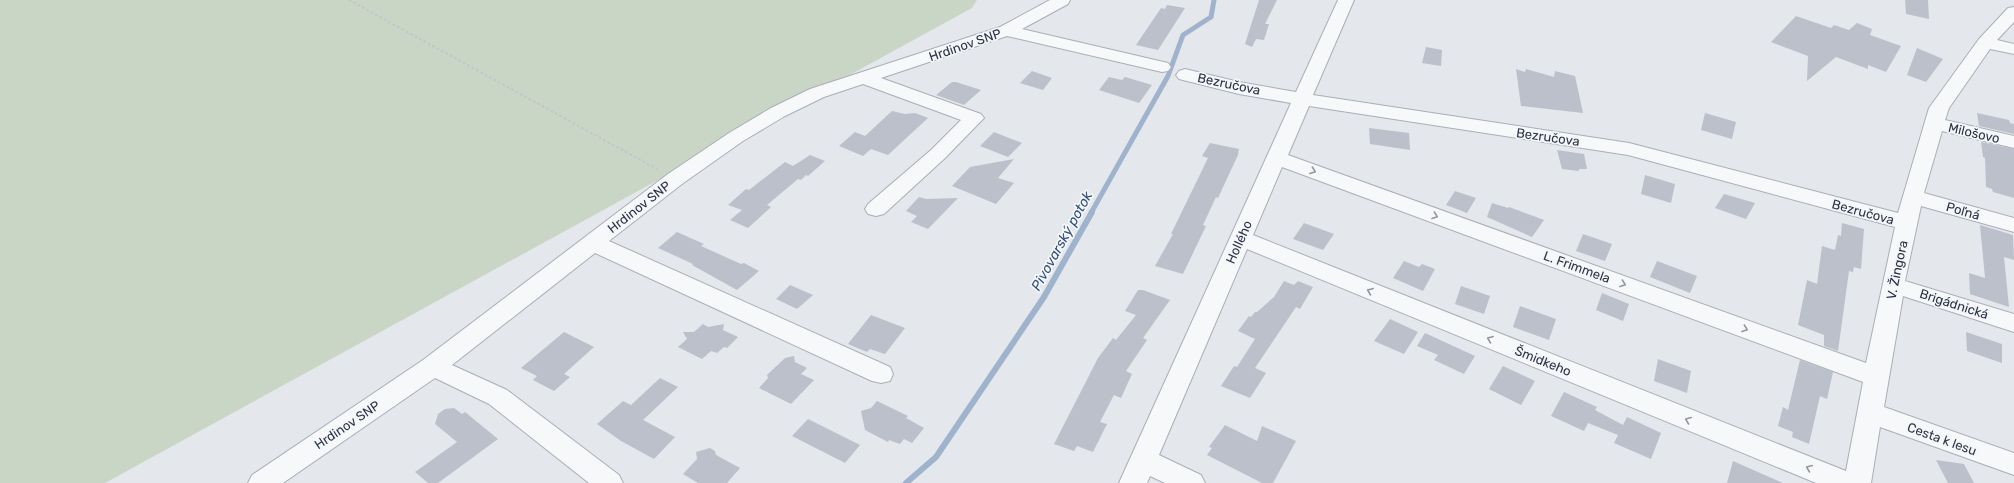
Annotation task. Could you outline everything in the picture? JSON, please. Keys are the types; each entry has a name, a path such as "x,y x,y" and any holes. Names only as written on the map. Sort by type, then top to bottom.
{"street":[{"name":"Hrdinov SNP","path":"262,483 432,367 675,179 736,137 778,112 817,94 1006,31 1062,0"},
{"name":"Hollého","path":"1138,472 1346,0"},
{"name":"V. Žingora","path":"1857,483 1893,285 1912,197 1939,108 1985,43 2014,12"},
{"path":"1006,31 1162,67"},
{"path":"1985,43 2014,49"},
{"name":"Bezručova","path":"1185,75 1239,88 1303,99 1630,149 1907,224"},
{"path":"864,78 974,118 938,154 876,209"},
{"name":"Milošovo","path":"1934,123 2014,142"},
{"name":"L. Frimmela","path":"1276,158 1877,376"},
{"name":"Poľná","path":"1912,197 2014,225"},
{"name":"Šmidkeho","path":"1241,238 1845,483"},
{"path":"593,243 881,374"},
{"name":"Brigádnická","path":"1893,285 2014,323"},
{"path":"432,367 456,376 498,397 609,483"},
{"name":"Cesta k lesu","path":"1870,413 2014,464"},
{"path":"1138,472 1191,483"}],"path":[{"path":"349,0 675,179"}],"green space":[{"path":"0,0 977,0 972,8 105,483 0,483"}],"building":[{"path":"1259,0 1277,0 1265,24 1269,24 1264,40 1256,39 1252,47 1245,44"},
{"path":"1905,0 1928,0 1929,19 1906,14"},
{"path":"1167,5 1185,8 1158,50 1136,45 1161,8 1165,9"},
{"path":"1796,16 1831,28 1834,25 1849,30 1857,23 1872,29 1870,35 1901,46 1886,72 1868,65 1868,69 1836,57 1807,81 1808,56 1771,42"},
{"path":"1426,47 1442,50 1441,66 1422,63"},
{"path":"1917,48 1943,59 1926,82 1907,75"},
{"path":"1516,69 1525,72 1526,69 1554,77 1555,71 1575,76 1583,113 1521,106"},
{"path":"1032,71 1052,78 1043,90 1020,83"},
{"path":"1109,77 1122,80 1125,77 1152,85 1139,103 1099,90"},
{"path":"952,82 981,90 964,105 936,95"},
{"path":"892,111 905,114 915,113 928,118 888,155 871,149 863,156 839,146 855,132 865,136"},
{"path":"1705,113 1736,122 1732,139 1701,130"},
{"path":"1977,113 2009,120 2010,123 2014,124 2014,134 1979,126"},
{"path":"1369,128 1409,133 1410,150 1370,144"},
{"path":"994,132 1022,143 1008,157 980,146"},
{"path":"1981,142 2014,149 2014,198 1993,192 1992,189 1986,187 1985,158 1983,157"},
{"path":"1210,143 1239,149 1238,155 1218,198 1216,197 1203,225 1206,226 1183,274 1155,266 1173,234 1171,234 1208,158 1202,156"},
{"path":"1557,150 1584,154 1587,169 1579,169 1579,171 1562,169"},
{"path":"810,155 825,161 808,176 806,175 801,180 798,179 767,205 771,207 748,228 730,220 742,210 728,205 746,189 749,190 785,162 793,166"},
{"path":"1014,159 998,178 1014,183 996,204 952,186 970,167"},
{"path":"1645,175 1675,184 1671,203 1641,194"},
{"path":"1455,191 1476,198 1467,213 1446,205"},
{"path":"1724,194 1755,203 1746,219 1715,208"},
{"path":"919,197 926,199 958,198 928,229 911,222 917,216 906,211"},
{"path":"1492,203 1508,208 1509,207 1544,220 1532,237 1487,217"},
{"path":"1304,223 1334,234 1323,250 1293,239"},
{"path":"1842,223 1864,229 1861,269 1854,267 1853,272 1849,271 1838,351 1824,346 1824,335 1798,325 1807,280 1817,284 1822,246 1835,250 1838,235 1841,236"},
{"path":"1980,225 2013,235 2014,260 2004,257 2009,307 1970,294 1969,273 1985,278"},
{"path":"677,232 704,244 701,246 741,264 744,263 759,271 737,290 692,265 693,264 658,248"},
{"path":"1583,234 1612,244 1605,261 1576,251"},
{"path":"1404,261 1419,267 1422,264 1435,269 1423,291 1393,278"},
{"path":"1657,261 1697,276 1690,293 1650,277"},
{"path":"1284,281 1294,285 1298,281 1313,287 1300,309 1296,307 1255,368 1266,373 1250,398 1221,386 1234,366 1237,367 1255,339 1238,331 1249,316 1251,317 1274,297"},
{"path":"790,285 813,295 797,309 776,299"},
{"path":"1461,286 1490,296 1484,314 1455,304"},
{"path":"1138,290 1143,290 1170,300 1143,338 1147,340 1126,371 1132,374 1121,398 1114,395 1100,422 1107,424 1093,452 1077,446 1074,451 1054,444 1098,358 1113,338 1116,340 1136,315 1125,311"},
{"path":"1602,293 1629,304 1623,321 1596,310"},
{"path":"1520,306 1556,319 1549,340 1513,327"},
{"path":"871,315 905,328 885,354 870,349 867,352 848,344"},
{"path":"1390,319 1418,332 1404,354 1374,341"},
{"path":"703,324 708,327 724,324 723,330 738,337 727,348 724,347 717,353 711,351 702,359 678,347 687,339 683,332 694,332"},
{"path":"564,332 594,347 564,374 570,377 554,391 533,380 537,376 521,368"},
{"path":"1966,332 2002,344 2002,363 1967,351"},
{"path":"1425,333 1475,356 1464,374 1434,360 1438,355 1417,346"},
{"path":"794,356 795,362 807,368 801,374 814,380 791,404 759,388 768,378 767,375 785,358"},
{"path":"1658,359 1691,371 1687,393 1654,381"},
{"path":"1800,360 1833,372 1827,399 1820,396 1809,444 1792,437 1793,432 1778,426 1783,407 1788,410"},
{"path":"1503,366 1535,381 1521,405 1489,389"},
{"path":"660,378 678,387 643,420 675,437 654,459 621,441 597,424 623,401 631,405"},
{"path":"1564,392 1597,407 1595,410 1623,425 1627,417 1661,433 1651,459 1614,443 1618,435 1588,423 1584,431 1551,416"},
{"path":"877,401 908,416 906,418 924,428 912,443 904,439 900,444 889,440 888,442 865,430 861,411 871,408"},
{"path":"454,408 462,414 465,412 498,439 438,483 428,483 415,472 457,442 435,424 438,414 445,409"},
{"path":"808,419 860,445 845,463 792,436"},
{"path":"1225,425 1257,441 1262,426 1296,441 1273,483 1262,483 1207,455 1212,448 1209,447"},
{"path":"710,448 715,451 716,455 740,468 727,483 698,483 683,474 697,459 696,452"},
{"path":"1936,460 1964,464 1974,483 1948,483"},
{"path":"1733,461 1783,483 1727,483"}],"waterway":[{"name":"Pivovarský potok","path":"1091,213 1168,76 1183,35 1211,17 1214,0"},
{"name":"Pivovarský potok","path":"906,483 936,457 1044,297 1092,212"}]}
